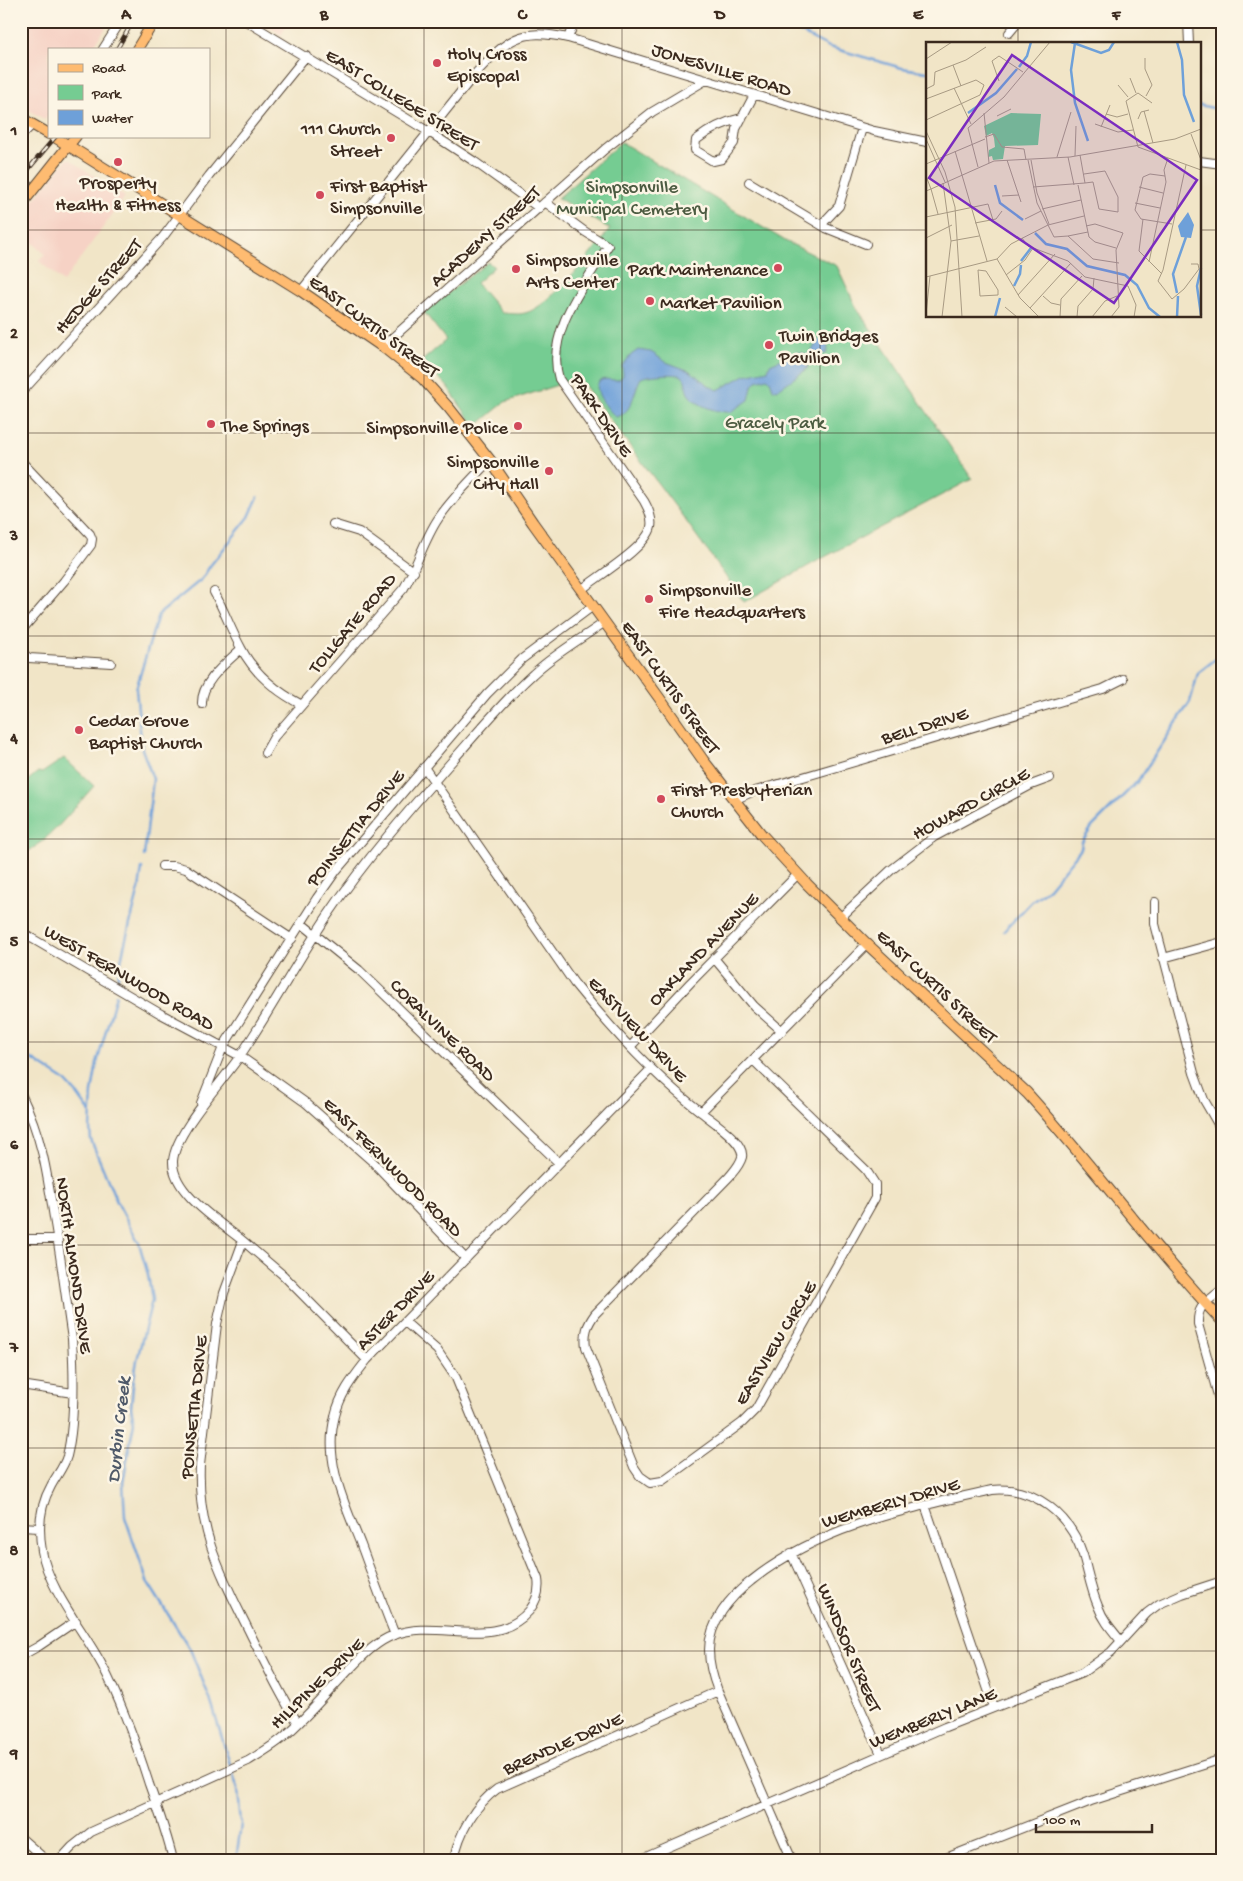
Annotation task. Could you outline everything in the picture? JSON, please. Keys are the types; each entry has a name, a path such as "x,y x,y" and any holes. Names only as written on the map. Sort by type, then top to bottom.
{"main road":[{"path":"138,48 154,21"},
{"name":"EAST CURTIS STREET","path":"21,118 48,132"},
{"name":"EAST CURTIS STREET","path":"58,138 301,291 413,370 437,394 490,460 703,760 762,835 840,918 1027,1093 1150,1240 1222,1321"},
{"path":"21,204 74,138"}],"street":[{"path":"104,48 121,21"},
{"name":"EAST COLLEGE STREET","path":"246,21 429,132 542,205"},
{"path":"568,38 574,21"},
{"path":"1009,33 1019,21"},
{"path":"1188,21 1189,42"},
{"name":"JONESVILLE ROAD","path":"301,291 475,74 494,54 510,41 533,34 568,38 862,128 926,142"},
{"name":"HEDGE STREET","path":"21,393 163,237 209,176 306,56"},
{"name":"ACADEMY STREET","path":"382,347 629,129 669,101 706,80"},
{"path":"742,118 728,121 709,130 696,140 695,150 713,161 722,158 734,143 736,129 742,118 754,95"},
{"path":"21,136 32,125"},
{"path":"822,224 839,206 862,128"},
{"path":"1200,161 1222,164"},
{"path":"749,182 826,228 866,244"},
{"name":"PARK DRIVE","path":"542,205 608,246 576,298 560,329 556,343 554,365 558,378 644,500 650,513 651,526 646,538 627,556 581,590"},
{"name":"TOLLGATE ROAD","path":"265,753 274,737 404,588 414,572 431,530 438,518 490,460"},
{"path":"21,461 90,534 92,539 91,545 64,581 21,631"},
{"path":"333,524 359,532 414,572"},
{"path":"214,592 241,649 261,675 283,695 302,705"},
{"name":"POINSETTIA DRIVE","path":"298,1723 280,1695 226,1586 211,1547 200,1506 200,1465 217,1324 224,1293 243,1241 189,1197 176,1175 173,1160 175,1151 197,1112 223,1047 336,871 508,672 522,659 593,606"},
{"name":"POINSETTIA DRIVE","path":"197,1112 240,1056 316,934 366,863 434,782 514,692 535,672 605,622"},
{"path":"202,704 202,696 206,686 241,649"},
{"path":"21,652 29,658 111,663"},
{"name":"BELL DRIVE","path":"734,800 752,792 1103,689 1123,679"},
{"name":"EASTVIEW DRIVE","path":"424,767 592,1006 651,1068 701,1112"},
{"name":"HOWARD CIRCLE","path":"840,918 891,870 934,837 1031,785 1050,778"},
{"path":"162,866 174,866 186,870 292,939"},
{"name":"OAKLAND AVENUE","path":"630,1047 714,958 798,874"},
{"path":"1155,902 1154,924 1194,1073 1204,1100 1222,1131"},
{"name":"CORALVINE ROAD","path":"301,923 359,970 559,1163"},
{"name":"WEST FERNWOOD ROAD","path":"21,932 161,1014 223,1047"},
{"path":"1163,958 1222,942"},
{"path":"701,1112 867,944"},
{"path":"714,958 754,1006 782,1031"},
{"name":"EAST FERNWOOD ROAD","path":"223,1047 240,1056 291,1091 319,1114 373,1162 466,1259"},
{"name":"EASTVIEW CIRCLE","path":"701,1112 740,1146 742,1153 740,1163 729,1177 595,1314 585,1334 586,1346 634,1467 640,1476 650,1483 662,1481 742,1424 756,1409 875,1198 875,1184 866,1170 753,1060"},
{"name":"ASTER DRIVE","path":"394,1634 335,1473 331,1454 332,1430 338,1407 348,1385 367,1360 651,1068"},
{"name":"NORTH ALMOND DRIVE","path":"21,1094 33,1118 41,1141 58,1239 72,1339 73,1393 67,1456 63,1467 46,1495 41,1510 39,1528 42,1554 49,1574 102,1665 120,1702 156,1802 173,1860"},
{"path":"21,1239 58,1239"},
{"path":"243,1241 283,1275 367,1360"},
{"path":"1222,1289 1201,1307 1198,1315 1198,1324 1222,1410"},
{"name":"HILLPINE DRIVE","path":"60,1860 72,1847 91,1832 238,1766 266,1751 287,1735 364,1654 394,1634 421,1629 494,1631 517,1621 532,1608 539,1585 534,1569 456,1378 437,1350 405,1322"},
{"path":"21,1385 73,1393"},
{"name":"WEMBERLY DRIVE","path":"792,1860 718,1691 712,1673 709,1650 712,1633 719,1616 731,1600 745,1586 791,1553 844,1528 926,1505 1000,1489 1023,1492 1048,1504 1062,1516 1074,1533 1083,1555 1098,1607 1107,1623 1121,1641"},
{"path":"926,1505 994,1707"},
{"path":"21,1526 39,1528"},
{"name":"WINDSOR STREET","path":"791,1553 881,1754"},
{"name":"WEMBERLY LANE","path":"639,1860 881,1754 1082,1673 1104,1659 1147,1613 1159,1604 1182,1594 1222,1581"},
{"path":"21,1656 76,1621"},
{"name":"BRENDLE DRIVE","path":"454,1860 459,1840 468,1823 479,1805 497,1789 718,1691"},
{"path":"941,1860 1097,1798 1222,1759"},
{"path":"21,1838 46,1860"}],"shaded area":[{"path":"21,21 110,21 93,48 48,48 48,116 45,120 21,105"},
{"path":"260,21 290,21 281,35"},
{"path":"68,158 125,197 63,282 39,261 45,254 21,232 21,215"}],"green space":[{"name":"Gracely Park","path":"621,142 787,242 837,266 856,307 972,479 744,602 579,378 505,402 475,427 447,386 422,361 446,340 424,312 488,262 494,267 476,283 502,313 525,313 546,301 571,277 610,229 558,198"},
{"path":"64,758 94,786 53,832 24,854 21,852 21,786 38,772 42,773"}],"water":[{"path":"821,339 827,344 826,354 816,353 812,355 807,369 777,390 773,389 770,380 767,378 757,381 752,387 749,400 731,412 714,410 697,402 688,393 685,381 680,375 656,375 641,378 630,406 622,415 616,417 602,400 597,389 602,380 620,379 623,375 622,366 638,350 651,352 666,362 690,371 718,390 745,375 768,370 770,364 798,352 808,355"}],"waterway":[{"path":"773,21 792,28 829,47 902,68 926,72"},
{"path":"1200,105 1222,110"},
{"name":"Durbin Creek","path":"144,856 153,779 142,749 136,689 158,615 202,579 249,517 258,497"},
{"path":"1004,931 1032,901 1049,888 1081,849 1082,842 1092,827 1137,782 1190,702 1198,673 1222,654"},
{"name":"Durbin Creek","path":"117,981 139,889 142,868"},
{"name":"Durbin Creek","path":"116,995 97,1063 92,1092 91,1140 117,1202 139,1243 148,1275 152,1300 137,1360 133,1385 131,1408 134,1422 123,1482 125,1517 147,1581 190,1649 210,1699 238,1790 241,1824 236,1860"},
{"path":"21,1052 64,1080 90,1112"}],"railway":[{"path":"118,48 133,21"},
{"path":"21,178 54,138"}],"place":[{"name":"Holy Cross Episcopal","path":"437,63"},
{"name":"111 Church Street","path":"391,138"},
{"name":"Prosperty Health & Fitness","path":"118,162"},
{"name":"First Baptist Simpsonville","path":"320,195"},
{"name":"Park Maintenance","path":"778,268"},
{"name":"Simpsonville Arts Center","path":"516,269"},
{"name":"Market Pavilion","path":"650,301"},
{"name":"Twin Bridges Pavilion","path":"769,345"},
{"name":"The Springs","path":"211,424"},
{"name":"Simpsonville Police","path":"518,426"},
{"name":"Simpsonville City Hall","path":"549,471"},
{"name":"Simpsonville Fire Headquarters","path":"649,599"},
{"name":"Cedar Grove Baptist Church","path":"79,730"},
{"name":"First Presbyterian Church","path":"661,799"}],"park label":[{"name":"Simpsonville Municipal Cemetery","path":"632,196"}]}
